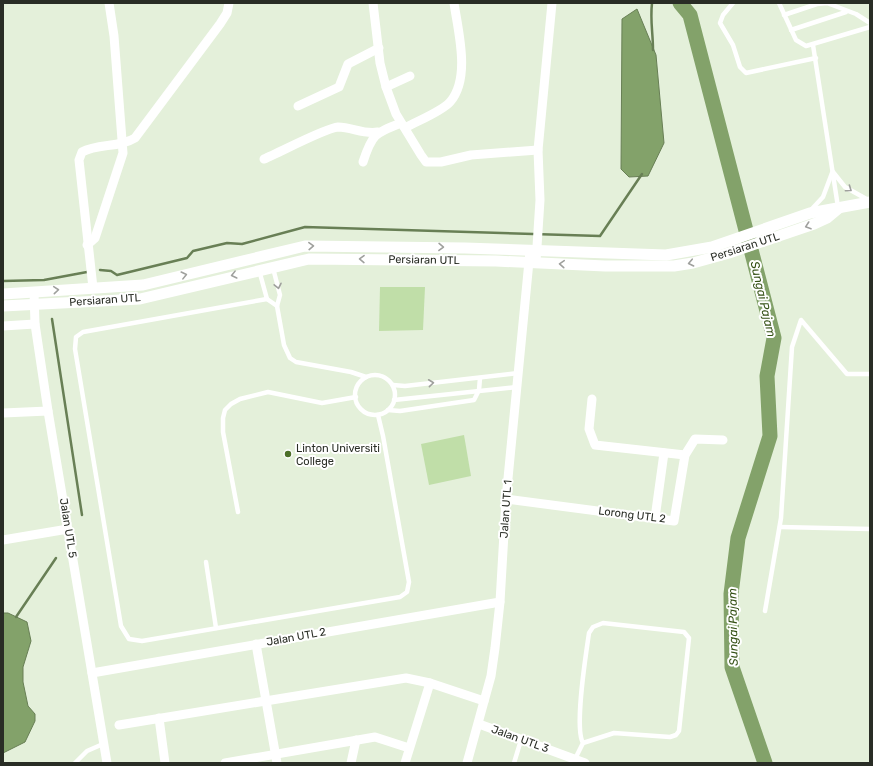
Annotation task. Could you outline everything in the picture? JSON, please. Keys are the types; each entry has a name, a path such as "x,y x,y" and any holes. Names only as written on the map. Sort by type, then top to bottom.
{"street":[{"path":"87,245 95,238 123,153 114,36 109,3"},
{"path":"93,288 87,245 79,160 82,152 89,148 123,143 136,138 227,14 229,3"},
{"path":"373,3 386,87 396,114 420,155 426,162 432,163 471,155 538,150"},
{"path":"264,160 332,128 347,128 370,134 403,125 449,103 458,91 461,76 461,56 454,3"},
{"name":"Jalan UTL 1","path":"467,763 491,676 500,602 506,499 518,372 538,225 538,150 552,3"},
{"path":"298,106 339,87 348,64 379,48"},
{"path":"386,87 410,76"},
{"path":"363,162 368,148 378,132"},
{"name":"Persiaran UTL","path":"773,232 810,213 870,202"},
{"name":"Persiaran UTL","path":"3,306 140,299 297,260 317,258 534,254 666,255 728,247 773,232 827,218 839,208"},
{"name":"Persiaran UTL","path":"3,294 143,285 305,246 457,248 534,254"},
{"name":"Jalan UTL 5","path":"34,292 35,324 48,410 106,763"},
{"path":"3,326 35,324"},
{"path":"592,399 589,429 595,445 685,455 695,439 722,440"},
{"path":"3,413 48,410"},
{"path":"655,518 664,453"},
{"name":"Lorong UTL 2","path":"506,499 674,521 685,455"},
{"path":"3,540 68,529"},
{"name":"Jalan UTL 2","path":"92,673 500,602"},
{"path":"256,644 277,759"},
{"path":"119,725 406,678 430,683 484,701"},
{"path":"405,763 430,683"},
{"path":"158,718 165,763"},
{"name":"Jalan UTL 3","path":"478,724 585,763"},
{"path":"225,763 277,759 356,740 375,737 409,748"},
{"path":"349,763 356,740"}],"lane":[{"path":"733,3 723,15 720,23 733,45 740,67 746,73 816,58"},
{"path":"779,3 791,30 800,45 813,45 870,27"},
{"path":"784,15 817,4 827,3 846,12 856,14 870,23"},
{"path":"791,30 846,12"},
{"path":"813,45 839,208"},
{"path":"833,172 845,187 870,202"},
{"path":"810,213 811,209 823,197 833,172"},
{"path":"272,266 280,295 276,306 284,345 290,358 296,362 351,372 366,377"},
{"path":"259,269 267,300 276,306"},
{"path":"267,300 83,332 76,337 74,342 121,626 129,638 142,641 400,597 407,592 409,582 378,415"},
{"path":"765,611 780,527 792,347 801,320 847,374 870,374"},
{"path":"393,385 405,386 480,378 518,372"},
{"path":"388,410 394,400 395,390 393,385 384,377 372,375 366,377 358,386 356,397 361,408 372,414 378,415 388,410 400,411 471,401 477,397 480,378"},
{"path":"394,400 479,390 517,388"},
{"path":"238,512 224,432 223,418 226,410 231,404 268,392 322,403 356,397"},
{"path":"780,527 870,529"},
{"path":"206,562 216,628"},
{"path":"575,759 583,743 614,733 670,737 676,735 679,731 689,638 688,634 684,632 603,623 593,626 589,633 580,710 580,735 583,743"},
{"path":"514,763 521,740"},
{"path":"75,763 88,751 103,744"}],"shaded area":[{"path":"637,9 656,55 664,143 648,176 629,177 621,169 622,19"},
{"path":"380,287 425,287 423,330 379,331"},
{"path":"464,435 471,476 429,485 421,444"},
{"path":"3,613 8,613 27,622 31,641 23,667 23,682 28,706 35,714 35,721 25,742 3,753"}],"waterway":[{"path":"652,3 651,15 653,50"},
{"name":"Sungai Pajam","path":"680,3 690,15 774,338 767,376 770,436 738,538 731,594 732,667 765,763"},
{"path":"100,270 111,271 117,275 187,258 193,251 227,243 242,244 305,227 600,236 642,174"},
{"path":"3,281 44,280 87,272"},
{"path":"52,319 82,515"},
{"path":"16,617 56,558"}],"place":[{"name":"Linton Universiti College","path":"288,454"}]}
